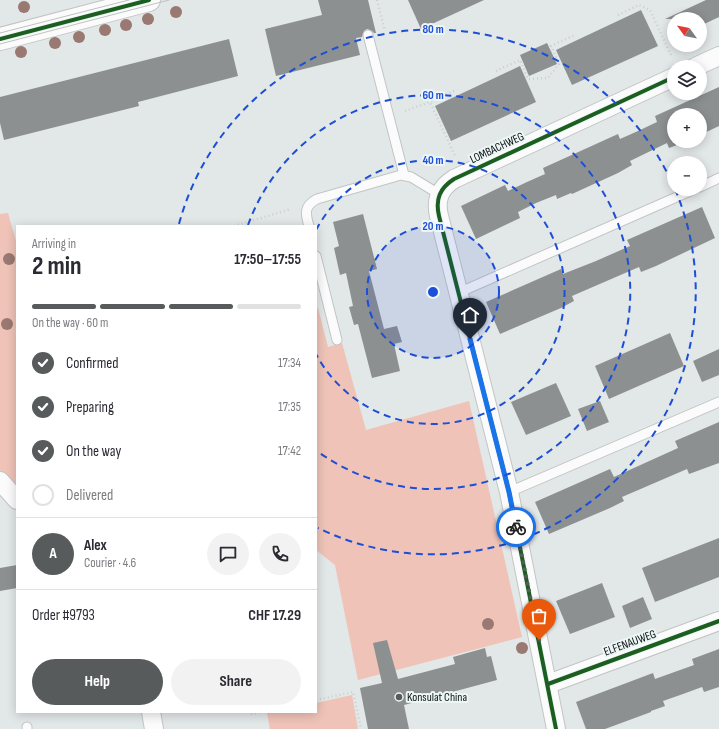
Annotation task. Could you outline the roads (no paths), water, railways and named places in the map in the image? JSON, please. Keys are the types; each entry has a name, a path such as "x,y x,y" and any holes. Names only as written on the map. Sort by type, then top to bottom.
{"main road":[{"path":"0,39 149,0"}],"street":[{"path":"707,62 719,56"},
{"name":"LOMBACHWEG","path":"439,194 447,184 463,175 667,71"},
{"path":"439,194 437,209 509,492 556,729"},
{"path":"0,481 16,499"},
{"name":"ELFENAUWEG","path":"548,684 719,622"},
{"path":"151,713 154,729"}],"lane":[{"path":"368,35 404,175"},
{"path":"308,225 305,209 308,204 317,199 390,177 404,175 411,177 439,194"},
{"path":"707,184 719,178"},
{"path":"458,293 679,196"},
{"path":"317,260 337,340"},
{"path":"509,492 719,402"}],"tram line":[{"path":"0,33 129,0"},
{"path":"0,44 169,0"}],"place":[{"name":"Konsulat China","path":"399,697"}]}
